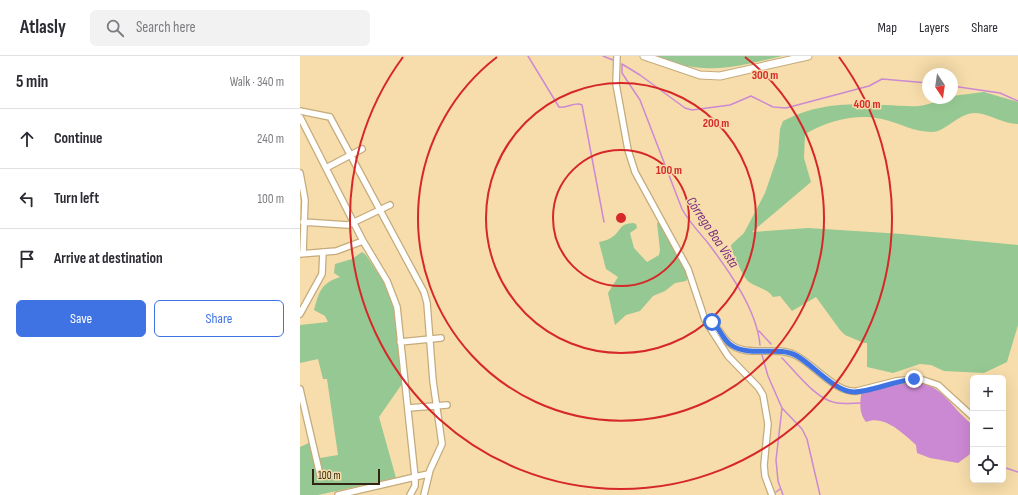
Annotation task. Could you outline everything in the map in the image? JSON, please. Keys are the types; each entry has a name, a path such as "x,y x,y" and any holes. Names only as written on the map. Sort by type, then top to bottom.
{"street":[{"path":"617,56 616,84 631,162 641,185 688,269 706,321 728,356 758,386 763,395 768,424 764,465 765,476 772,495"},
{"path":"644,56 700,75 720,76 808,56"},
{"path":"300,111 330,117 424,292 427,303 436,406 442,444 428,474 424,495"},
{"path":"300,117 363,241 387,281 399,312 400,342 415,477 415,486 410,495"},
{"path":"326,168 362,149"},
{"path":"300,173 304,189 302,253 345,249 363,241"},
{"path":"303,222 342,226 354,223 390,205"},
{"path":"300,314 322,274 323,252"},
{"path":"706,321 713,322 727,342 732,346 748,350 784,352 796,355 840,387 849,391 857,392 914,379 931,382 942,388 970,414"},
{"path":"400,342 441,338"},
{"path":"300,389 320,475"},
{"path":"408,408 447,405"},
{"path":"338,495 428,474"},
{"path":"415,486 425,486"}],"green space":[{"path":"640,56 782,56 743,65 723,68 703,68"},
{"path":"984,92 1018,102 1018,124 1013,124 987,115 976,113 964,116 942,129 932,132 913,129 872,117 842,119 823,125 805,134 804,158 811,182 752,232 808,228 902,234 1018,245 1018,325 1007,362 984,373 944,371 931,365 920,364 893,373 867,367 867,343 845,335 816,297 792,311 780,296 773,297 765,290 747,280 738,265 731,245 744,233 765,193 778,155 780,129 783,121 808,111 845,104 919,106 928,104 958,104 958,95"},
{"path":"633,223 636,224 637,228 630,233 634,248 647,262 659,255 660,250 657,223 662,223 689,276 686,281 675,283 665,291 653,296 640,311 626,315 615,325 608,293 618,277 606,269 599,242 607,240 615,235 623,225"},
{"path":"362,252 366,255 387,287 394,310 402,384 379,417 396,478 318,495 300,495 300,447 311,442 314,459 338,455 327,379 323,379 318,359 300,363 300,325 328,322 325,316 314,310 319,293 325,285 340,277 334,273 335,264 352,259"}],"shaded area":[{"path":"919,382 935,389 942,394 970,422 970,454 958,463 930,458 917,453 916,445 893,426 880,421 873,420 866,422 861,412 861,394 904,383"}],"waterway":[{"path":"528,56 559,107 577,104 582,105 604,222"},
{"name":"Córrego Boa Vista","path":"603,56 613,60"},
{"path":"760,345 754,318 741,291 716,254 691,223 682,209 640,100 622,73 622,64 640,75 685,108 692,110 730,105 751,96 773,107 786,108 869,86 882,79 922,82"},
{"path":"958,87 1000,93 1018,101"},
{"path":"759,331 771,344"},
{"name":"Córrego Boa Vista","path":"762,355 768,376 782,408 776,460 778,481 783,495"},
{"path":"782,358 807,385 829,401 837,403 862,403"},
{"path":"782,408 802,429 807,439 820,495"},
{"path":"1006,468 1018,472"},
{"name":"Córrego Boa Vista","path":"776,492 780,489"}],"route":[{"path":"712,322 716,325 727,342 732,346 748,350 784,352 796,355 825,377 849,391 857,392 896,381 914,379"}]}
